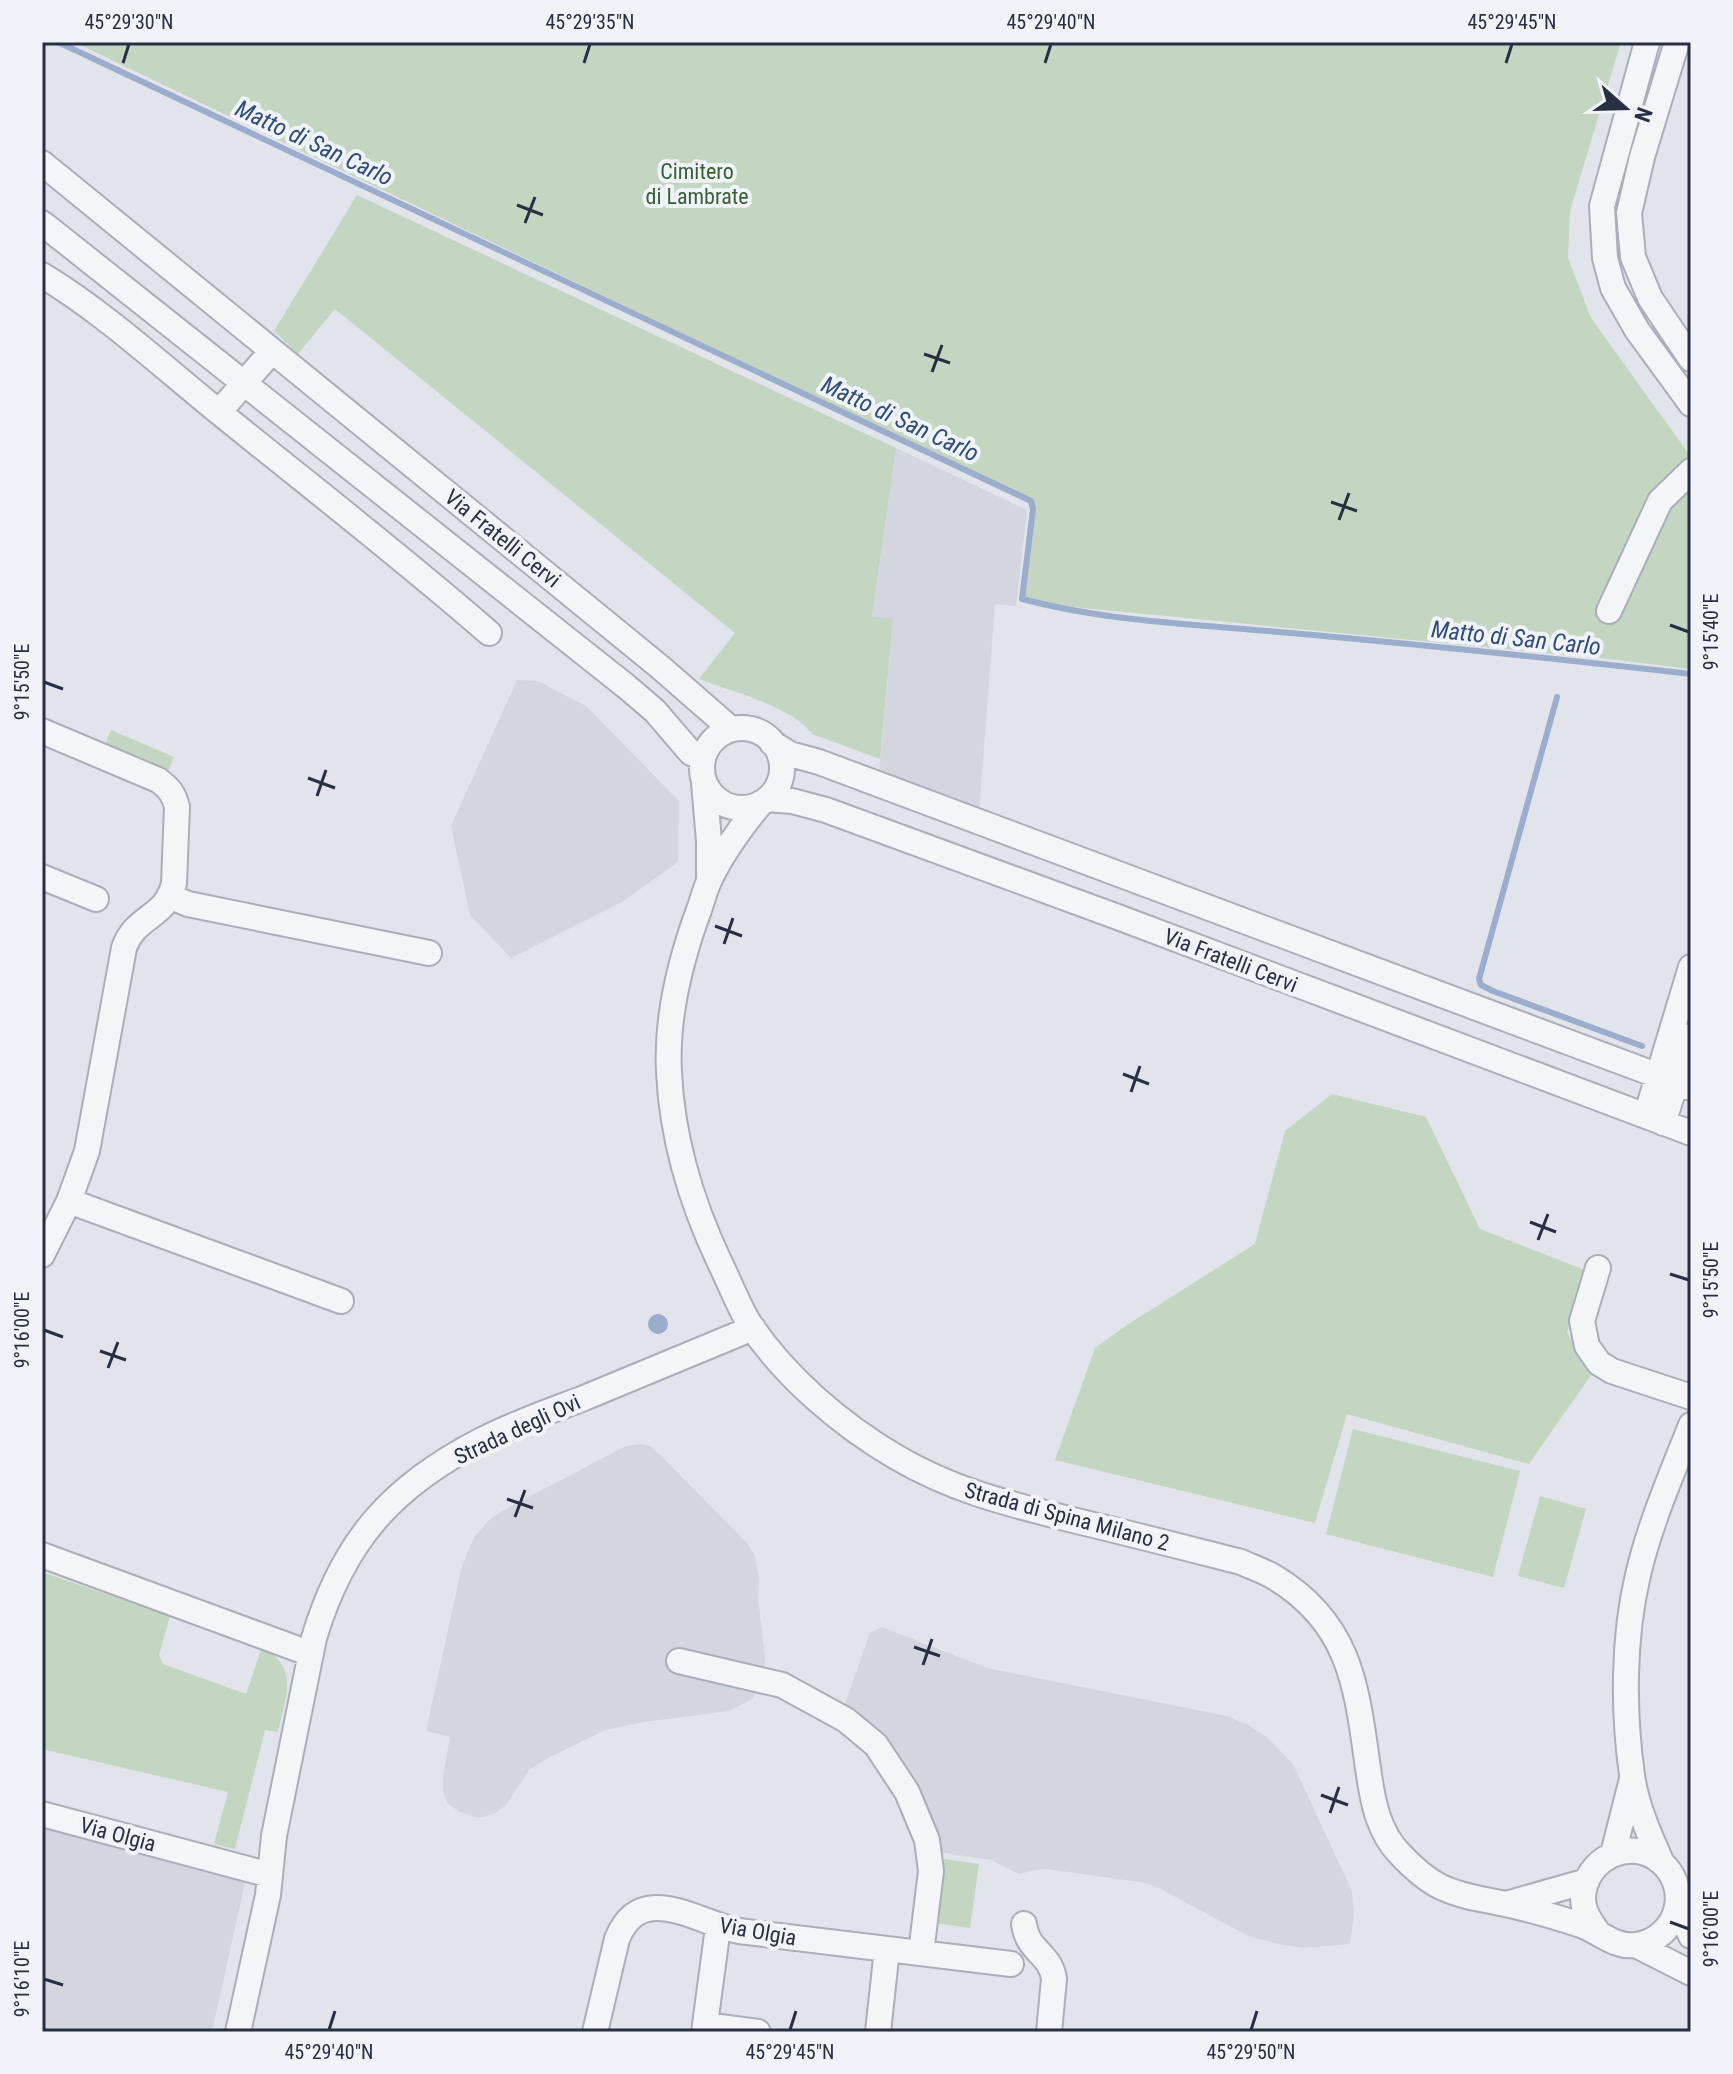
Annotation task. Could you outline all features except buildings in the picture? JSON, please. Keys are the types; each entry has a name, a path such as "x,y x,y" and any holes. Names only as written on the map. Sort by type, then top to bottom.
{"street":[{"path":"1647,42 1602,206 1605,258 1613,288 1637,330 1691,404"},
{"path":"1677,42 1642,157 1629,213 1633,257 1650,298 1691,359"},
{"name":"Via Fratelli Cervi","path":"42,163 272,351 523,545 731,729"},
{"name":"Via Fratelli Cervi","path":"42,223 627,687 655,711 691,753 703,758"},
{"path":"42,275 75,296 436,586 489,633"},
{"path":"219,412 272,351"},
{"path":"1609,611 1660,501 1691,471"},
{"name":"Via Fratelli Cervi","path":"436,586 464,557"},
{"path":"748,728 758,731 772,743 779,753 782,766 775,790 764,801 745,808 728,806 714,797 702,775 703,758 716,737 731,729 748,728"},
{"path":"42,731 158,780 167,786 177,807 174,883 161,909 131,932 124,948 87,1151 69,1201 42,1255"},
{"name":"Via Fratelli Cervi","path":"772,743 790,754 819,762 1675,1082"},
{"name":"Strada di Spina Milano 2","path":"704,783 709,880"},
{"name":"Via Fratelli Cervi","path":"764,801 792,801 840,815 1691,1133"},
{"name":"Strada di Spina Milano 2","path":"764,801 736,836 709,880 685,953 673,1010 669,1050 671,1100 693,1196 710,1241 753,1328 786,1369 828,1408 866,1438 936,1478 995,1500 1241,1562 1273,1577 1313,1609 1340,1645 1351,1670 1360,1707 1374,1808 1396,1851 1425,1878 1441,1887 1467,1897 1506,1904 1597,1931 1608,1940 1621,1945 1636,1945 1691,1973"},
{"path":"42,877 96,899"},
{"path":"170,895 188,904 429,953"},
{"path":"1675,1082 1691,967"},
{"path":"1654,1119 1675,1082 1691,1036"},
{"path":"69,1201 341,1301"},
{"path":"1598,1268 1582,1321 1587,1346 1599,1363 1612,1371 1691,1397"},
{"name":"Strada degli Ovi","path":"270,1875 274,1836 311,1654 324,1606 350,1552 386,1507 438,1466 483,1439 753,1328"},
{"path":"1636,1945 1659,1936 1668,1928 1678,1905 1678,1893 1675,1881 1649,1835 1632,1776 1626,1661 1637,1576 1691,1425"},
{"path":"42,1555 311,1654"},
{"path":"679,1661 782,1685 846,1720 876,1745 907,1792 927,1840 931,1871 921,1953"},
{"path":"1613,1854 1632,1776"},
{"name":"Via Olgia","path":"42,1814 270,1875"},
{"path":"1597,1931 1587,1916 1583,1898 1593,1869 1613,1854 1633,1851 1643,1852 1661,1861"},
{"path":"238,2032 270,1875"},
{"name":"Strada di Spina Milano 2","path":"1506,1904 1587,1881"},
{"path":"1678,1905 1691,1936"},
{"name":"Via Olgia","path":"595,2032 617,1939 633,1915 648,1909 670,1909 718,1927 739,1931 1011,1964"},
{"path":"1024,1924 1030,1943 1053,1970 1049,2032"},
{"path":"718,1927 704,2029 758,2032"},
{"path":"878,2032 887,1949"}],"shaded area":[{"path":"896,448 1027,510 1016,606 995,604 979,813 879,775 893,619 872,618"},
{"path":"517,680 538,681 586,706 679,801 678,862 622,902 511,958 470,915 451,826"},
{"path":"626,1446 650,1446 660,1455 747,1543 755,1556 765,1659 758,1689 752,1699 729,1711 605,1730 529,1770 506,1805 494,1814 479,1818 460,1812 448,1804 443,1792 450,1737 426,1731 461,1570 475,1536 502,1511"},
{"path":"882,1627 987,1668 1227,1716 1267,1737 1293,1764 1352,1891 1354,1915 1350,1944 1303,1948 1283,1945 1250,1937 1146,1883 1047,1869 1019,1874 991,1860 938,1852 842,1712 870,1633"},
{"path":"42,1814 248,1869 212,2032 42,2032"}],"green space":[{"name":"Cimitero di Lambrate","path":"74,42 1621,42 1570,211 1568,258 1591,318 1691,457 1691,669 1021,602 1032,501"},
{"path":"357,195 896,448 872,617 893,619 880,759 812,734 803,724 776,708 699,679 735,633 335,309 298,354 274,331"},
{"path":"111,730 174,757 168,772 105,744"},
{"path":"1332,1094 1426,1117 1480,1229 1585,1270 1567,1332 1591,1375 1529,1464 1347,1414 1315,1523 1055,1460 1095,1348 1255,1244 1285,1131"},
{"path":"1353,1429 1520,1471 1493,1577 1326,1534"},
{"path":"1540,1496 1586,1509 1564,1588 1518,1576"},
{"path":"42,1572 170,1616 159,1655 163,1664 246,1694 262,1647 282,1665 287,1685 278,1732 265,1730 235,1849 214,1844 228,1792 42,1749"},
{"path":"944,1859 979,1864 970,1928 935,1923"}],"water":[{"path":"658,1314 665,1317 668,1324 665,1331 658,1334 651,1331 648,1324 651,1317"}],"waterway":[{"name":"Matto di San Carlo","path":"58,42 1031,501 1033,509 1022,599 1158,622 1441,647 1691,674"},
{"path":"1557,697 1479,979 1481,985 1493,991 1642,1046"}]}
